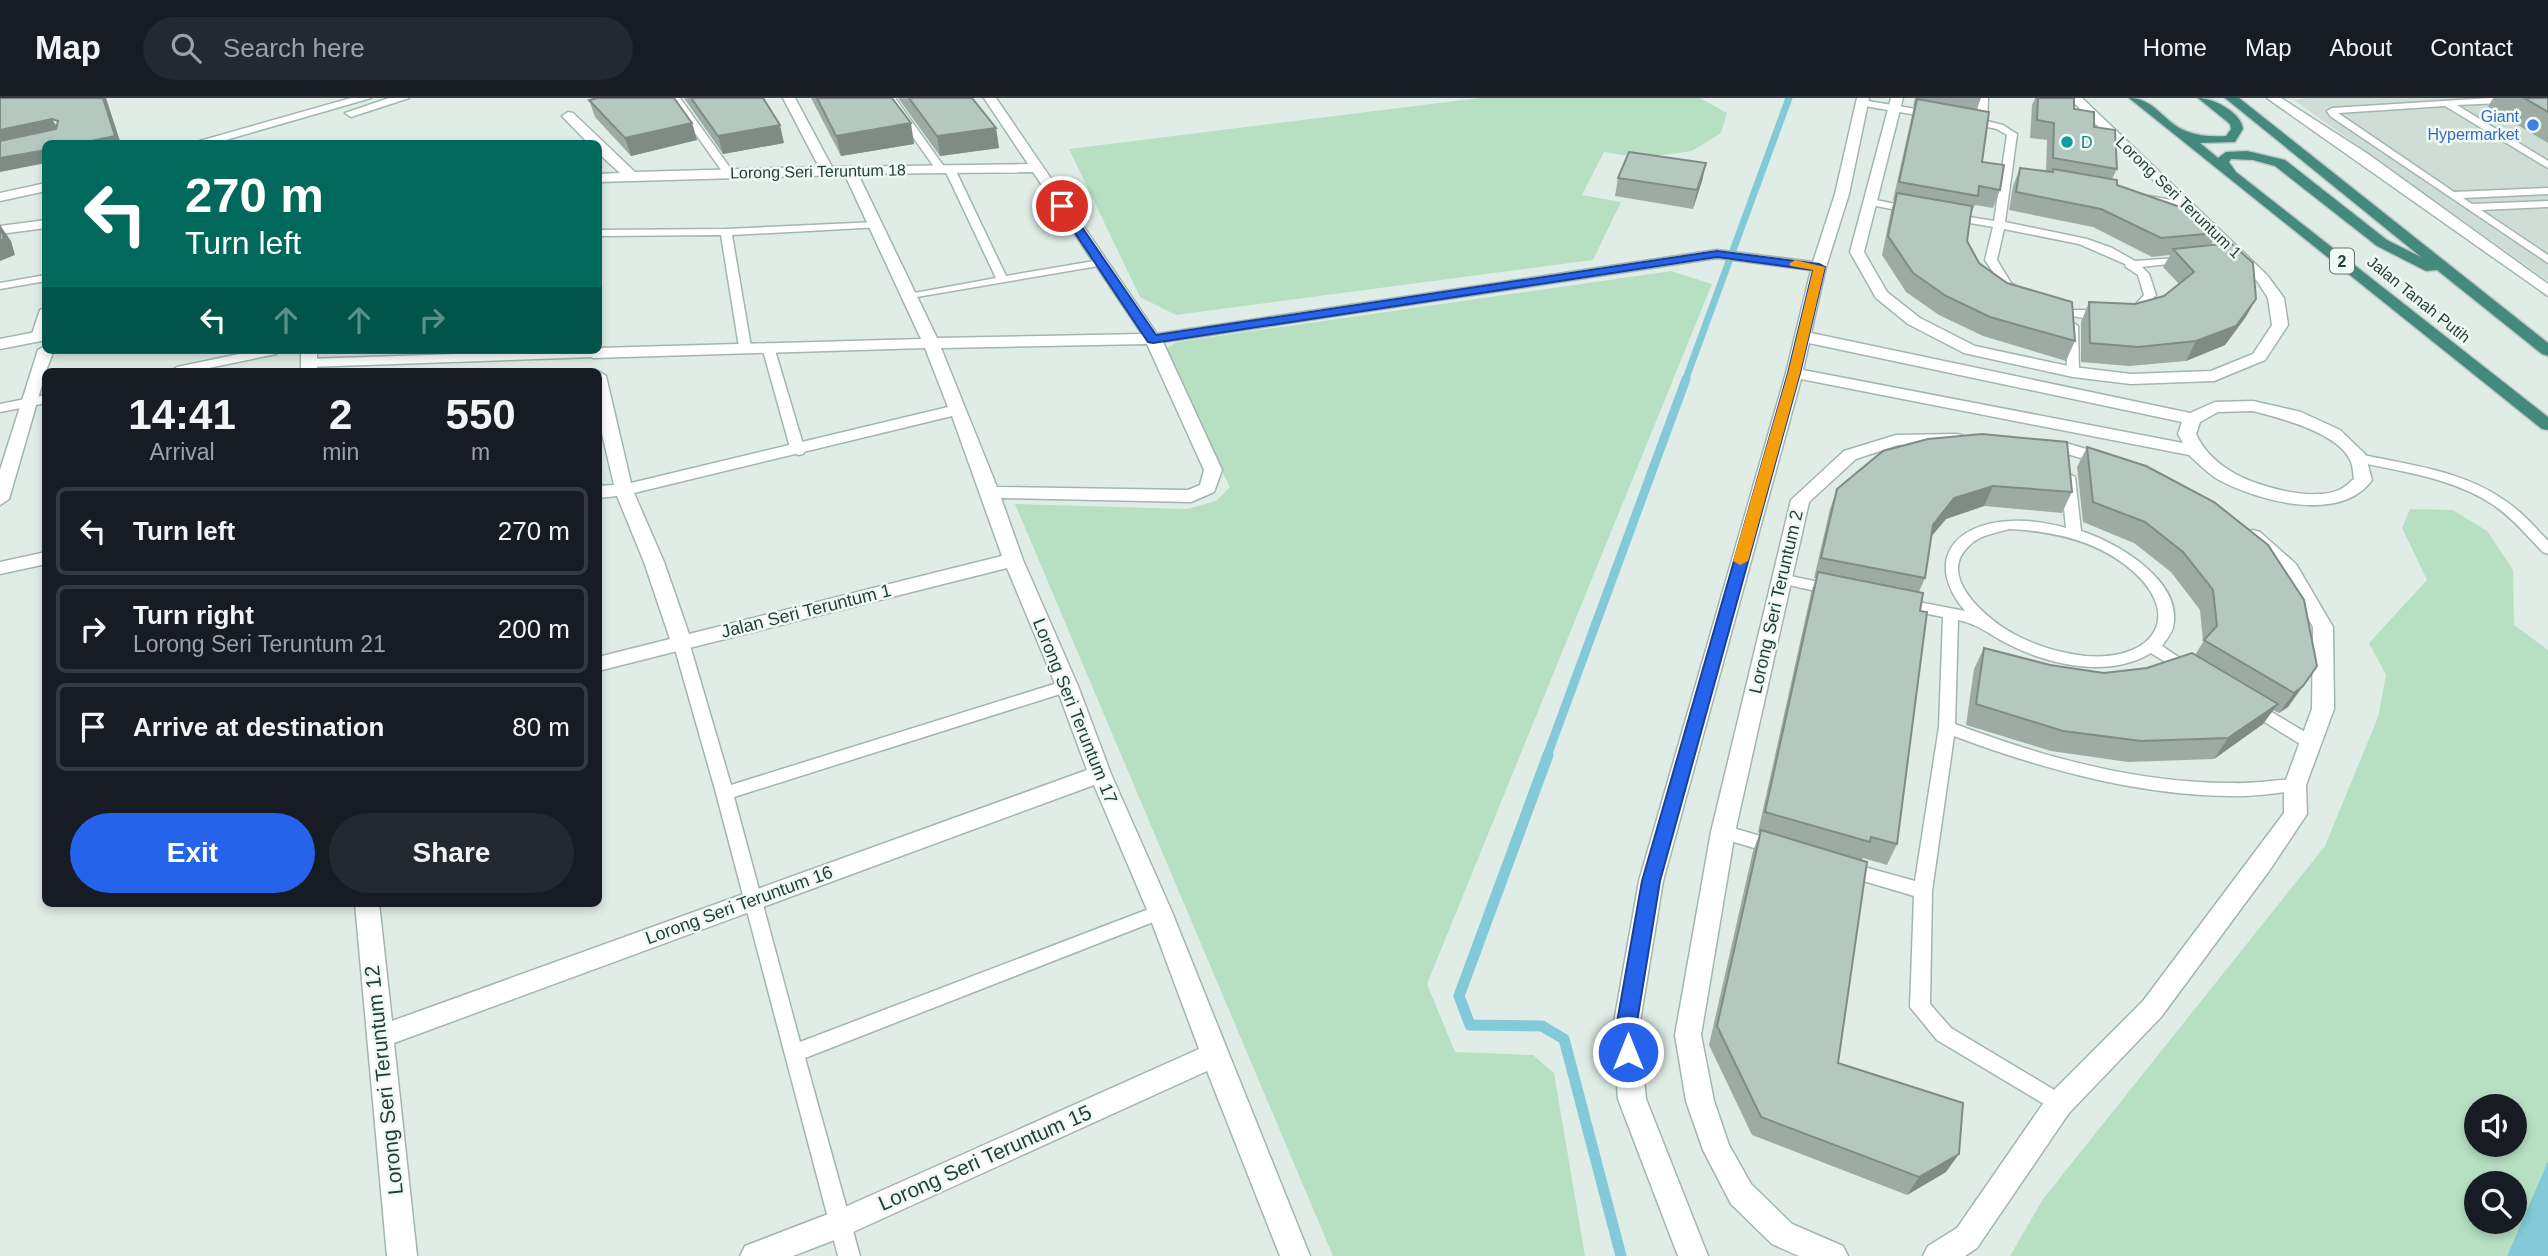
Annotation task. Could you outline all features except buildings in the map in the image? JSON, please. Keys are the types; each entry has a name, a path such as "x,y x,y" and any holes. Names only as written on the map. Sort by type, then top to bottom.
{"highway":[{"name":"Jalan Tanah Putih","path":"2135,98 2548,425"},
{"name":"2","path":"2169,126 2202,140 2230,139 2238,129 2236,122 2204,98"},
{"name":"2","path":"2231,98 2548,351"},
{"name":"2","path":"2230,171 2222,163 2226,156 2251,155 2280,163 2382,243 2460,281"}],"street":[{"path":"210,140 365,98"},
{"path":"252,140 402,98"},
{"path":"789,98 827,170"},
{"path":"990,98 1153,339 1213,470 1208,488 1191,496 990,492"},
{"name":"Lorong Seri Teruntum 1","path":"1896,103 1857,252 1881,295 1914,321 1970,350 2073,372 2131,379 2214,376 2259,357 2280,325 2276,298 2188,206 2075,98"},
{"path":"2273,98 2548,291"},
{"path":"1693,1256 1632,1099 1626,1028 1651,881 1794,373 1819,267 1842,194 1863,101"},
{"path":"568,116 594,140"},
{"path":"602,148 632,177"},
{"name":"Lorong Seri Teruntum 18","path":"602,178 728,172 1037,168"},
{"name":"Lorong Seri Teruntum 17","path":"849,170 930,343 990,492 1013,560 1100,774 1160,912 1214,1055 1296,1256"},
{"path":"0,184 42,185"},
{"path":"0,197 42,186"},
{"path":"0,230 42,225"},
{"path":"602,351 1153,339 1717,254 1819,267"},
{"path":"1801,336 2192,418 2215,407 2253,406 2295,416 2334,434 2359,458 2363,480 2346,495 2309,500 2264,492 2223,474 2195,452 2187,434 2192,418"},
{"path":"0,344 42,340"},
{"path":"0,499 4,472 37,401 42,350"},
{"path":"1966,371 1970,350"},
{"path":"1794,373 1985,425 2195,452"},
{"path":"602,392 624,490 654,562 681,642"},
{"path":"602,492 624,490 798,451 957,411"},
{"name":"Lorong Seri Teruntum 2","path":"1833,1256 1782,1234 1741,1194 1717,1150 1700,1101 1688,1035 1723,832 1800,499 1850,455 1896,440 1985,425"},
{"path":"2014,442 2066,449 2129,468"},
{"path":"1938,1256 1967,1238 2059,1104 2152,1009 2261,864 2295,814 2295,785 2323,709 2323,627 2289,568 2236,522"},
{"path":"0,568 42,559"},
{"name":"Jalan Seri Teruntum 1","path":"602,663 1013,560"},
{"name":"Lorong Seri Teruntum 16","path":"379,1037 1100,774"},
{"name":"Lorong Seri Teruntum 12","path":"367,907 402,1256"},
{"name":"Lorong Seri Teruntum 15","path":"755,1256 842,1223 1214,1055"}],"lane":[{"path":"675,98 728,172"},
{"path":"890,98 945,169 1003,281"},
{"path":"1982,123 1983,98"},
{"path":"2548,98 2332,111 2548,260"},
{"path":"1863,101 1896,103 1944,117"},
{"path":"2447,103 2548,165"},
{"path":"1935,214 2000,226 2081,240 2121,257 2130,264 2142,274 2150,295 2140,306 2123,313 2072,313 2034,300 2007,285 1991,260 2000,226 2012,134 2000,127 1957,119"},
{"path":"2005,175 2017,177"},
{"path":"2424,202 2455,197 2548,191"},
{"path":"2134,197 2188,206"},
{"path":"1870,202 1922,212"},
{"path":"2470,207 2548,204"},
{"path":"602,233 726,232 877,225"},
{"path":"726,232 745,347"},
{"path":"2130,264 2199,258"},
{"path":"909,297 1100,263"},
{"path":"0,286 42,279"},
{"path":"2072,313 2073,372"},
{"path":"768,346 798,451"},
{"path":"191,368 257,354"},
{"path":"309,361 440,360 542,354"},
{"path":"0,408 37,401"},
{"path":"2066,449 2074,533"},
{"path":"2359,458 2476,489 2497,501 2548,549"},
{"path":"2009,526 2041,526 2074,533 2117,553 2136,565 2157,586 2168,609 2166,630 2153,647 2132,657 2104,661 2072,659 2029,646 2008,637 1983,620 1962,599 1952,578 1952,558 1963,542 1983,531 2009,526"},
{"path":"1781,579 1846,593"},
{"path":"1885,600 1983,620"},
{"path":"1951,614 1947,727 1923,891 1920,1007 1944,1034 2059,1104"},
{"path":"681,642 725,793 849,1256"},
{"path":"2153,647 2209,681"},
{"path":"725,793 1066,686"},
{"path":"2232,695 2311,743"},
{"path":"1947,727 1999,747 2138,780 2185,788 2233,790 2295,785"},
{"path":"1723,832 1790,852"},
{"path":"1829,864 1923,891"},
{"path":"794,1054 1160,912"}],"shaded area":[{"path":"2548,98 2548,281 2294,100"}],"green space":[{"path":"1479,98 1700,98 1727,113 1721,133 1692,151 1641,158 1604,152 1582,195 1621,202 1593,260 1176,315 1140,297 1069,149"},
{"path":"1671,271 1712,284 1427,984 1455,1052 1533,1055 1554,1073 1585,1256 1333,1256 1015,504 1187,509 1216,501 1230,487 1162,351 1177,342"},
{"path":"2410,509 2453,510 2487,531 2513,570 2514,625 2548,650 2548,1161 2527,1210 2527,1171 2464,1171 2464,1234 2516,1234 2507,1256 2010,1256 2043,1199 2325,846 2378,717 2386,675 2369,643 2427,580 2402,528"}],"water":[{"path":"2548,1161 2548,1256 2507,1256 2516,1234 2527,1234 2527,1210"}],"waterway":[{"path":"1685,381 1789,98"},
{"path":"1547,756 1686,379"},
{"path":"1548,755 1459,996 1470,1025 1542,1026 1564,1039 1621,1256"}],"slow traffic":[{"path":"1740,561 1794,373 1819,267 1795,264"}],"place":[{"name":"Giant Hypermarket","path":"2533,125"},
{"name":"D","path":"2067,142"}],"route":[{"path":"1062,206 1153,339 1717,254 1819,267 1794,373 1651,881 1626,1028 1628,1052"}]}
